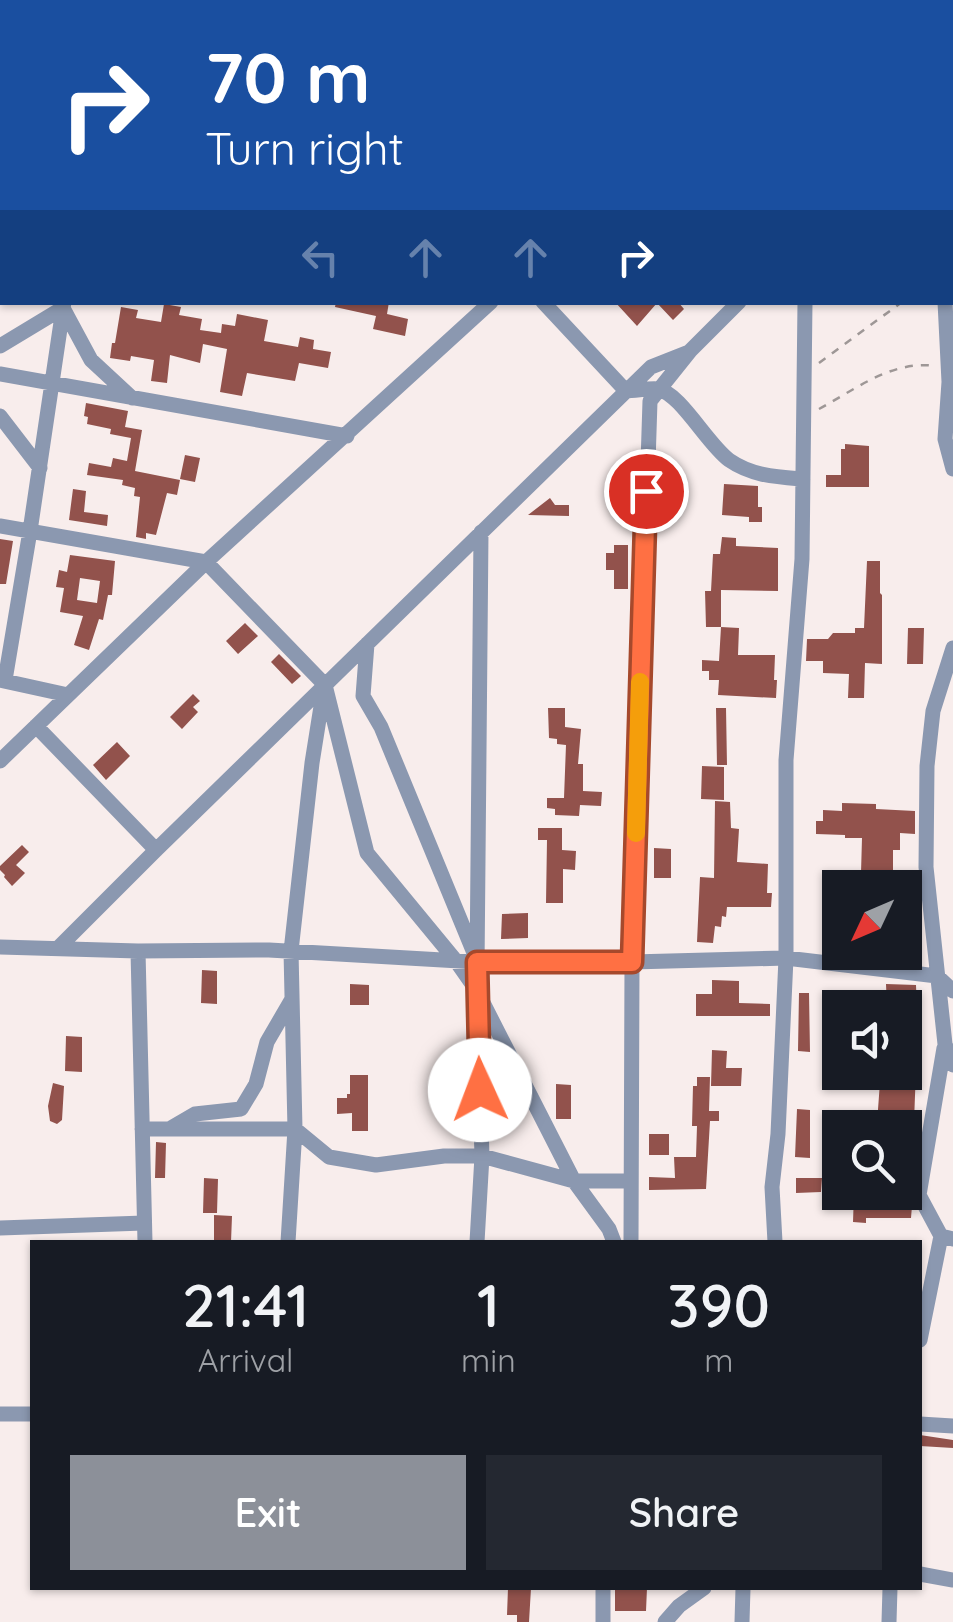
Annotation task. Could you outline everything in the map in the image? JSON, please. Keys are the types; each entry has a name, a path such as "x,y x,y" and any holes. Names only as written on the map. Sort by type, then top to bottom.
{"street":[{"path":"0,762 206,562 486,305"},
{"path":"546,305 626,391"},
{"path":"631,1240 632,962 650,401 690,352 737,305"},
{"path":"776,1240 772,1187 786,958 786,760 802,559 805,305"},
{"path":"945,305 949,368 945,439 953,469"},
{"path":"63,306 91,360 132,398"},
{"path":"0,346 63,306"},
{"path":"63,306 30,532 2,680 68,695"},
{"path":"58,948 651,367 690,352"},
{"path":"0,374 347,436"},
{"path":"626,391 660,389 677,400 728,459 762,476 804,479"},
{"path":"0,416 40,468"},
{"path":"0,526 206,562 324,685 366,853 477,990 574,1180 613,1240"},
{"path":"477,1240 482,1156 477,962 482,532"},
{"path":"367,644 364,696 381,727 477,962"},
{"path":"952,652 933,712 927,766 926,867 945,1044 953,1065"},
{"path":"288,1240 296,1129 291,952 324,685"},
{"path":"36,726 156,850"},
{"path":"0,947 291,952 477,962 786,958 937,976 953,991"},
{"path":"138,952 145,1240"},
{"path":"170,1129 195,1114 241,1109 256,1084 267,1042 292,999"},
{"path":"922,1332 947,1237 919,1194 945,1044"},
{"path":"142,1129 296,1129 329,1157 376,1165 444,1156 482,1156 574,1180 630,1181"},
{"path":"0,1228 144,1223"},
{"path":"0,1414 30,1414"},
{"path":"922,1424 953,1426"},
{"path":"922,1574 953,1580"},
{"path":"603,1590 603,1622"},
{"path":"665,1622 701,1590"},
{"path":"742,1622 743,1590"},
{"path":"889,1622 890,1590"}],"path":[{"path":"806,373 898,305"},
{"path":"805,417 892,370 916,364 949,368"}],"building":[{"path":"164,305 181,307 179,315 202,319 200,330 221,333 222,324 235,326 237,314 268,320 264,341 298,347 300,337 314,340 313,349 331,352 328,368 299,363 295,381 247,373 242,396 220,392 227,349 203,344 200,363 170,355 167,383 151,381 154,360 110,358 121,307 138,310 136,318 161,322"},
{"path":"388,305 387,314 408,319 405,336 373,329 376,316 335,307"},
{"path":"618,305 655,305 637,326"},
{"path":"659,305 681,305 684,309 673,320"},
{"path":"86,403 128,411 125,427 142,430 135,471 180,480 177,495 167,493 156,535 136,537 140,497 134,496 135,488 122,485 123,480 87,475 89,463 111,467 113,458 127,461 131,438 87,424"},
{"path":"845,444 869,446 869,487 826,487 826,475 841,475 841,449 845,449"},
{"path":"185,455 200,458 195,482 180,479"},
{"path":"724,484 758,486 762,522 722,515"},
{"path":"73,489 86,491 84,512 108,515 107,526 69,520"},
{"path":"550,498 555,505 569,505 569,516 528,515"},
{"path":"722,537 736,538 736,546 778,548 778,591 721,590 721,627 706,627 705,591 711,591 713,554 720,554"},
{"path":"0,539 13,541 6,584 0,584"},
{"path":"614,545 628,545 628,589 614,589 614,570 606,570 606,553 614,553"},
{"path":"70,555 115,561 112,595 108,595 103,620 99,619 89,650 74,645 83,616 60,612 64,588 56,587 59,570 67,572","holes":["80,578 100,581 97,603 77,600"]},
{"path":"867,561 880,561 882,664 865,663 864,698 848,698 849,674 823,673 823,661 806,661 807,639 828,639 833,633 855,633 855,628 864,628"},
{"path":"245,623 258,636 238,654 226,641"},
{"path":"721,627 739,628 738,655 775,655 776,698 718,695 719,680 709,680 709,671 702,671 702,660 719,661"},
{"path":"908,628 924,628 923,664 907,664"},
{"path":"279,654 301,676 292,684 271,662"},
{"path":"193,694 200,701 193,707 198,712 182,729 170,717"},
{"path":"548,708 565,708 565,727 581,729 578,764 583,764 583,791 602,792 601,806 580,805 579,816 555,815 555,809 547,808 547,798 564,798 566,745 549,738"},
{"path":"716,708 726,708 727,765 717,765"},
{"path":"117,742 130,756 106,780 93,765"},
{"path":"702,766 724,767 724,800 701,799"},
{"path":"715,801 730,802 731,828 739,829 737,862 768,864 767,893 772,893 771,907 727,907 721,927 715,926 713,943 697,942 700,877 714,878"},
{"path":"842,803 915,811 915,834 900,833 900,850 893,850 893,870 861,870 862,838 816,834 816,821 823,821 823,810 842,811"},
{"path":"538,828 562,828 562,850 576,851 575,870 563,869 563,903 546,903 547,840 538,840"},
{"path":"22,845 29,852 16,865 25,873 12,886 0,866"},
{"path":"654,848 671,849 671,878 654,878"},
{"path":"528,913 528,938 501,939 502,914"},
{"path":"202,970 217,971 217,1004 201,1003"},
{"path":"712,980 739,981 739,1003 770,1004 770,1016 696,1016 696,994 712,994"},
{"path":"350,984 369,985 369,1005 350,1005"},
{"path":"886,984 916,985 916,990 886,990"},
{"path":"799,993 809,993 810,1052 798,1051"},
{"path":"66,1036 82,1037 82,1072 65,1071"},
{"path":"712,1050 727,1051 726,1068 742,1068 741,1086 711,1086"},
{"path":"350,1075 368,1075 368,1131 352,1131 352,1113 337,1114 337,1098 350,1094"},
{"path":"697,1077 710,1077 709,1111 719,1111 719,1121 710,1121 706,1189 649,1190 649,1177 675,1178 674,1157 696,1157 697,1126 692,1126 693,1086 697,1086"},
{"path":"53,1083 64,1086 62,1120 57,1124 50,1121 48,1106"},
{"path":"556,1084 571,1085 571,1119 556,1119"},
{"path":"879,1090 915,1090 914,1110 878,1110"},
{"path":"797,1109 810,1110 810,1158 795,1157"},
{"path":"649,1134 669,1134 669,1155 649,1155"},
{"path":"156,1142 166,1143 165,1178 155,1178"},
{"path":"204,1178 218,1179 217,1213 203,1213"},
{"path":"796,1178 822,1178 821,1192 796,1193"},
{"path":"853,1210 912,1210 911,1218 866,1218 866,1223 853,1222"},
{"path":"214,1215 232,1216 231,1240 214,1240"},
{"path":"922,1435 953,1440 953,1448 922,1446"},
{"path":"508,1590 531,1590 529,1622 517,1622 517,1615 507,1615"},
{"path":"615,1590 647,1590 646,1611 615,1611"}],"slow traffic":[{"path":"636,833 640,682"}],"route":[{"path":"480,1090 477,962 632,962 646,491"}]}
